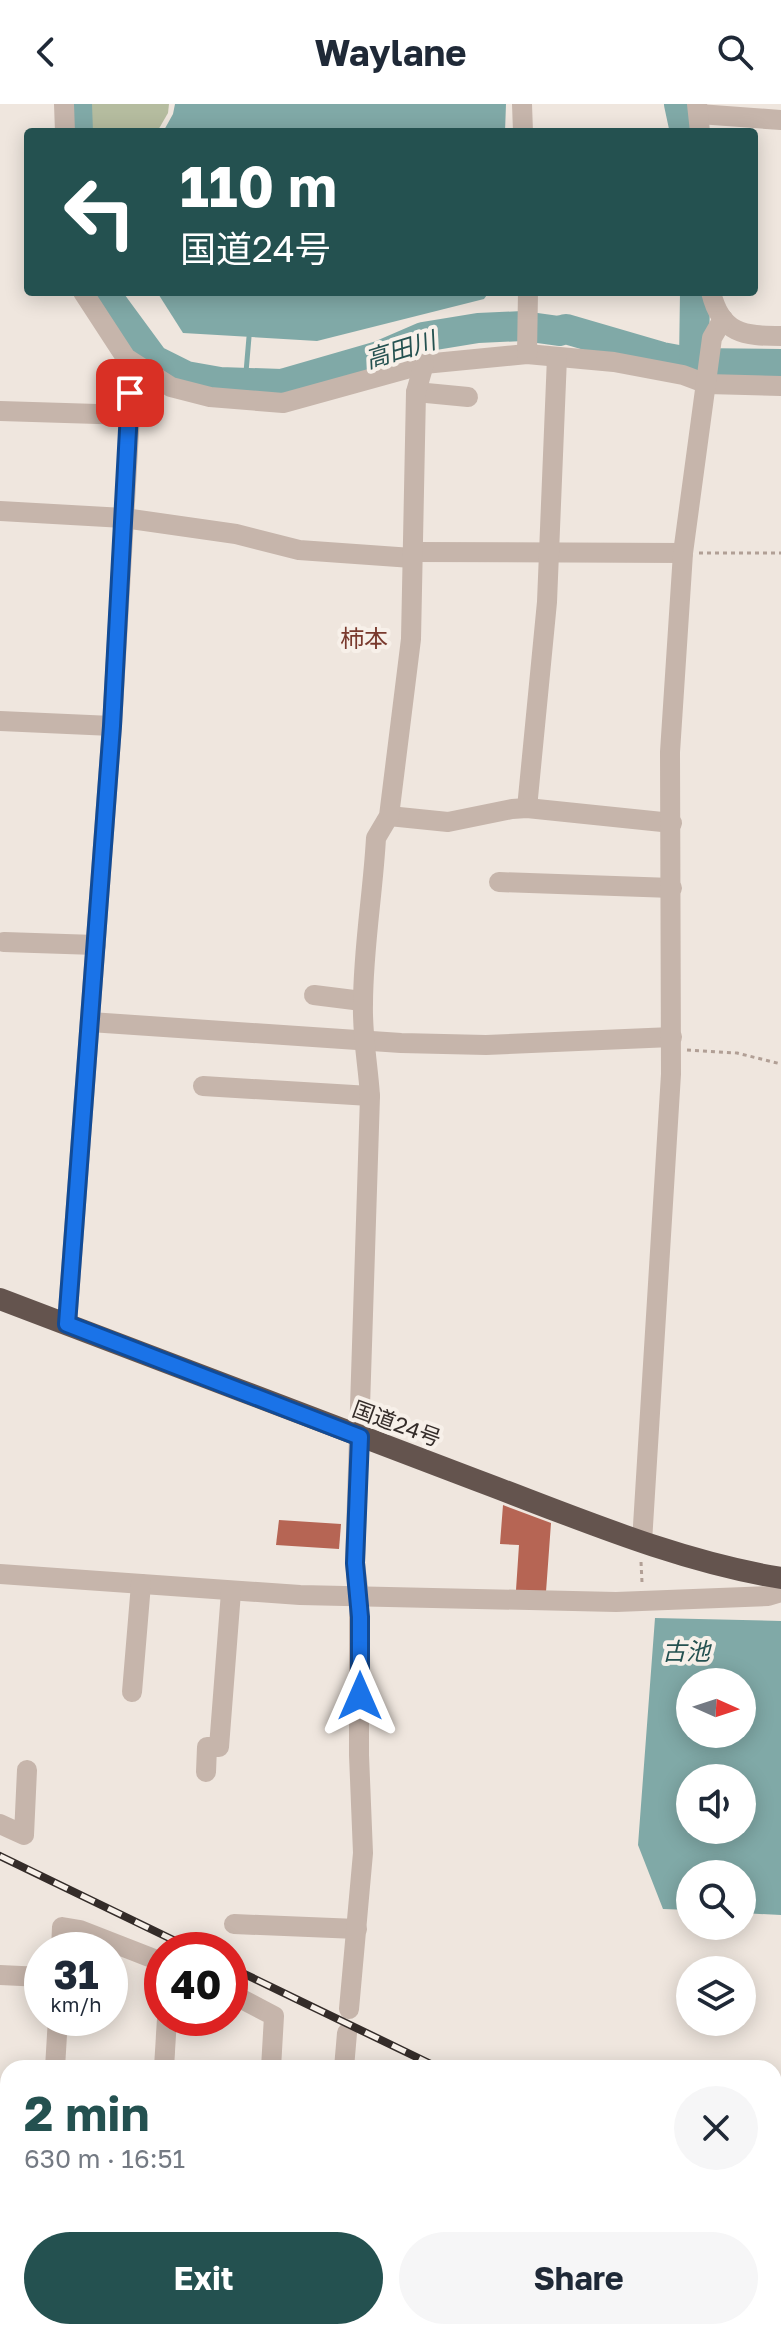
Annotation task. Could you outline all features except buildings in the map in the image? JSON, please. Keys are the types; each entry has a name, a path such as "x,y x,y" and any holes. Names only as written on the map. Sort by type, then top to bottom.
{"highway":[{"name":"国道24号","path":"0,1299 642,1542 751,1573 781,1578"}],"street":[{"path":"64,104 65,128"},
{"path":"522,104 523,128"},
{"path":"698,117 781,120"},
{"path":"86,296 126,358 171,387 210,397 283,403 424,364 527,354 614,362 683,375 707,384 781,386"},
{"path":"527,354 528,296"},
{"path":"713,296 730,327 753,336 781,336"},
{"path":"642,1542 672,1043 670,752 683,553 712,338 723,319"},
{"path":"527,808 547,602 557,357"},
{"path":"67,1324 112,726 130,415 126,358"},
{"path":"349,2009 363,1853 359,1755 359,1597 355,1563 370,1096 362,1001 376,838 389,816 411,639 416,392 424,364"},
{"path":"416,392 468,397"},
{"path":"0,411 130,415"},
{"path":"0,511 124,518 236,534 299,550 412,555 548,551 683,553"},
{"path":"0,721 112,726"},
{"path":"389,816 448,822 527,808 672,823"},
{"path":"499,882 672,888"},
{"path":"4,942 96,945"},
{"path":"314,995 362,1001"},
{"path":"90,1022 401,1043 672,1043"},
{"path":"203,1086 370,1096"},
{"path":"0,1574 231,1592 359,1597 616,1602 768,1596 781,1592"},
{"path":"132,1692 141,1584"},
{"path":"206,1772 207,1747 219,1747 231,1592"},
{"path":"0,1824 24,1835 27,1770"},
{"path":"234,1924 357,1929"},
{"path":"62,1932 62,1927 85,1932"},
{"path":"0,1975 24,1976"},
{"path":"248,2002 274,2016 271,2060"},
{"path":"345,2060 347,2033"},
{"path":"55,2060 57,2036"},
{"path":"164,2060 166,2036"}],"path":[{"path":"683,553 781,553"},
{"path":"672,1043 737,1053 781,1064"},
{"path":"642,1542 641,1580 648,1601"}],"green space":[{"path":"81,104 169,104 168,113 159,128 82,128"}],"water":[{"path":"175,104 506,104 505,128 165,128"},
{"path":"160,296 486,296 317,341 183,333"},
{"name":"古池","path":"655,1618 781,1621 781,1915 756,1914 756,1860 676,1860 676,1909 663,1909 638,1845"}],"waterway":[{"name":"高田川","path":"77,104 78,128"},
{"path":"679,104 684,128"},
{"name":"高田川","path":"107,296 154,360 186,376 220,382 282,384 379,356 423,337 478,328 523,326 559,331 566,329 662,357 694,363 781,364"},
{"path":"694,363 695,296"},
{"path":"245,384 249,337"}],"railway":[{"path":"0,1856 157,1932"},
{"path":"248,1976 422,2060"}],"district":[{"name":"柿本","path":"364,637"}],"route":[{"path":"130,393 112,726 67,1324 360,1437 355,1563 360,1617 360,1696"}]}
